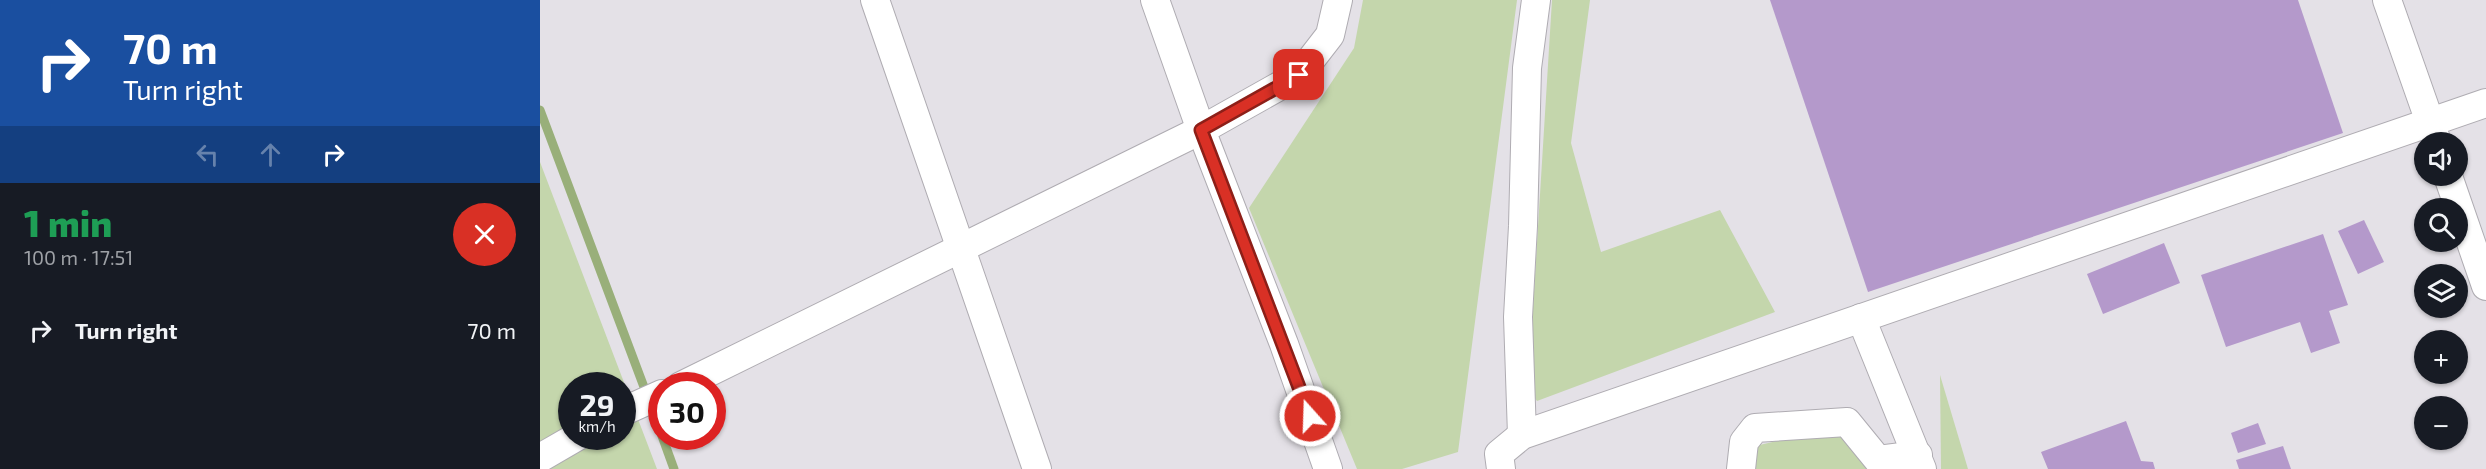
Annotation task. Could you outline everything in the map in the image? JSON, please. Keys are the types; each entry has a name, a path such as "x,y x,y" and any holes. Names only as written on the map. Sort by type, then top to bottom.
{"street":[{"path":"874,0 1037,469"},
{"path":"1155,0 1201,130 1284,344 1328,469"},
{"path":"710,372 1201,130 1299,75 1330,35 1338,0"},
{"path":"1522,435 1518,317 1527,68 1536,0"},
{"path":"2387,0 2433,132 2486,103"},
{"path":"1501,469 1498,454 1522,435 1861,318 2414,138"},
{"path":"2451,186 2486,286"},
{"path":"1741,469 1744,442 1755,428 1846,422 1878,460 1920,462 1861,318"},
{"path":"540,458 558,448"}],"green space":[{"path":"1363,0 1517,0 1458,452 1402,469 1357,469 1249,208 1354,48"},
{"path":"1552,0 1590,0 1571,143 1601,252 1720,210 1775,312 1537,401 1528,389"},
{"path":"540,162 620,372 558,372 558,450 636,450 636,414 657,469 540,469"},
{"path":"1940,375 1968,469 1941,469"},
{"path":"1840,426 1872,469 1748,469 1751,447"}],"building":[{"path":"1770,0 2298,0 2343,133 1868,292"},
{"path":"2364,220 2384,262 2358,274 2338,231"},
{"path":"2323,234 2348,305 2329,311 2340,343 2311,353 2300,322 2226,347 2201,275"},
{"path":"2164,243 2180,283 2103,314 2087,274"},
{"path":"2126,421 2141,461 2153,462 2155,469 2048,469 2041,452"},
{"path":"2258,423 2266,444 2238,453 2231,433"},
{"path":"2283,446 2291,469 2239,469 2236,460"}],"waterway":[{"path":"540,110 648,398"},
{"path":"667,450 674,469"}],"route":[{"path":"1299,75 1201,130 1310,416"}]}
